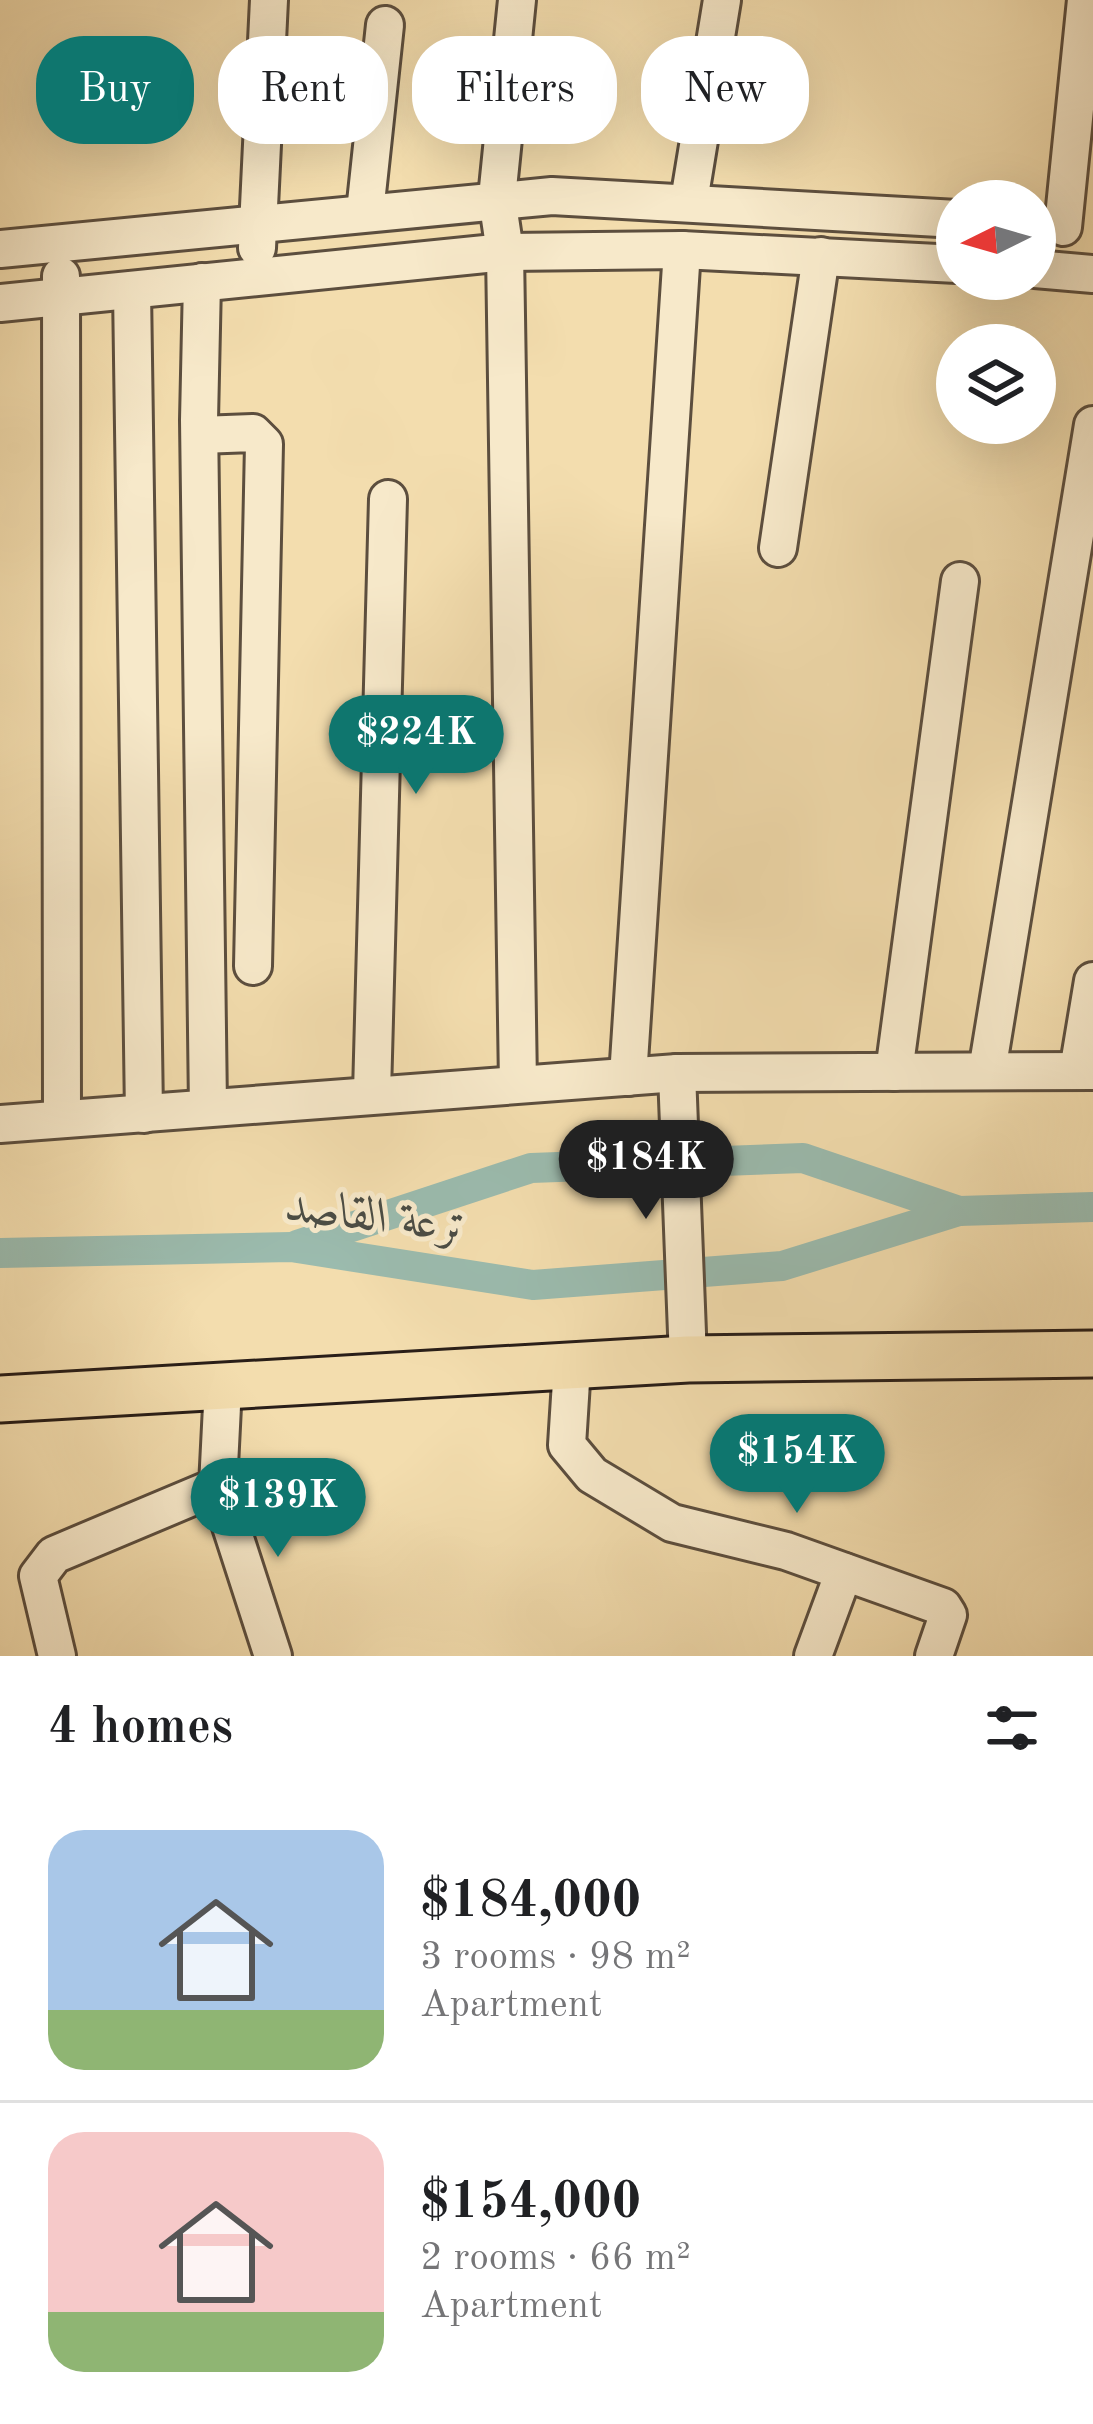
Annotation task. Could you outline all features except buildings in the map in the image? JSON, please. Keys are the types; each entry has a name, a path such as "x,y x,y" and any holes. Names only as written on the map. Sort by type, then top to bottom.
{"main road":[{"path":"0,1399 572,1366 687,1340 1093,1354"}],"street":[{"path":"258,276 256,224 269,0"},
{"path":"517,0 497,198 505,252 518,1084"},
{"path":"689,201 722,0"},
{"path":"1064,227 1086,0"},
{"path":"365,212 385,25"},
{"path":"0,249 497,198 689,201 936,218"},
{"path":"61,243 62,1118"},
{"path":"628,1077 682,250"},
{"path":"0,303 505,252 682,250 936,263"},
{"path":"778,548 820,256"},
{"path":"1056,271 1093,274"},
{"path":"202,282 208,1108"},
{"path":"132,290 144,1114"},
{"path":"987,1071 1093,425"},
{"path":"200,435 253,433 264,444 253,966"},
{"path":"372,1094 388,500"},
{"path":"894,1072 960,581"},
{"path":"0,1124 676,1072 1085,1071 1093,981"},
{"path":"676,1072 687,1340"},
{"path":"572,1366 567,1445 592,1475 672,1523 786,1551 944,1607 948,1615 934,1656"},
{"path":"223,1386 218,1486 273,1656"},
{"path":"57,1656 38,1576 42,1565 54,1555 218,1486"},
{"path":"813,1656 844,1571"}],"waterway":[{"path":"297,1245 531,1168 803,1158 959,1211"},
{"name":"ترعة القاصد","path":"0,1253 291,1247 533,1285 782,1266 959,1211 1093,1207"}]}
